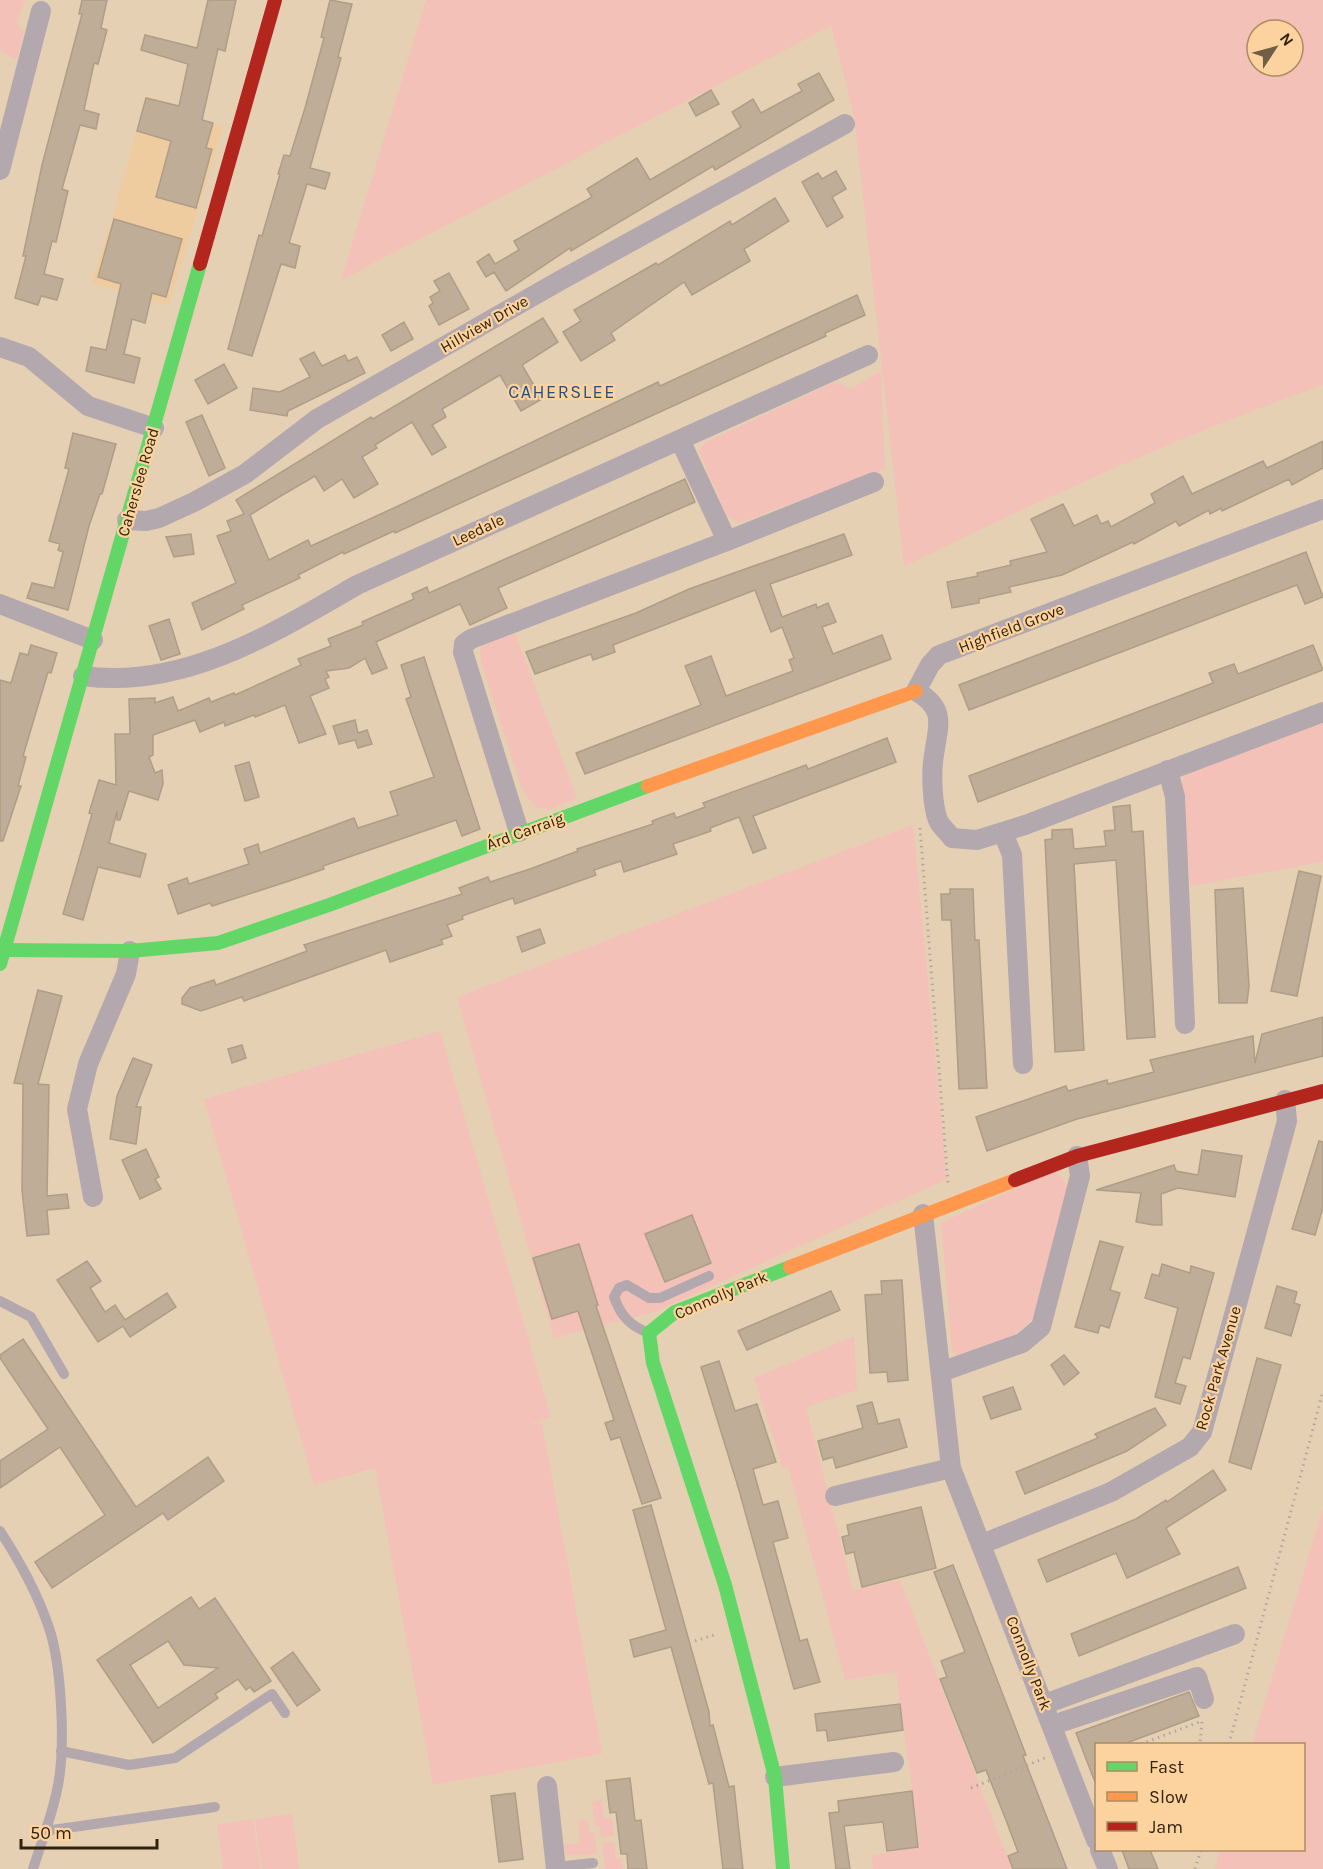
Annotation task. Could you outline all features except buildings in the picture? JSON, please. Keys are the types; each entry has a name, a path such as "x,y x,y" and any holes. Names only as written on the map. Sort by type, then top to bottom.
{"street":[{"name":"Caherslee Road","path":"0,964 275,0"},
{"path":"0,170 41,11"},
{"name":"Hillview Drive","path":"127,520 146,521 159,518 245,474 317,419 561,280 845,124"},
{"path":"0,347 29,357 88,406 154,428"},
{"name":"Leedale","path":"83,676 125,680 211,661 280,630 357,585 868,355"},
{"path":"680,440 727,541"},
{"path":"519,832 463,652 464,644 471,639 874,482"},
{"name":"Highfield Grove","path":"916,691 930,665 939,655 1323,509"},
{"path":"0,604 93,640"},
{"path":"916,691 931,700 937,711 940,730 934,755 932,783 938,820 952,838 977,840 1003,833 1323,712"},
{"name":"Árd Carraig","path":"4,950 130,951 218,943 246,935 519,832 916,691"},
{"path":"1168,770 1175,797 1185,1024"},
{"path":"1003,833 1012,855 1023,1064"},
{"path":"93,1197 77,1109 88,1064 126,974 130,951"},
{"path":"923,1214 1077,1156 1323,1091"},
{"name":"Rock Park Avenue","path":"982,1544 1111,1492 1190,1447 1202,1432 1287,1120 1285,1100"},
{"path":"941,1372 1022,1343 1041,1327 1080,1176 1077,1156"},
{"name":"Connolly Park","path":"650,1333 675,1312 923,1214 951,1468 1045,1704 1095,1837"},
{"path":"650,1333 653,1363 725,1585 775,1777 783,1869"},
{"path":"835,1496 951,1468"},
{"path":"1045,1704 1235,1634"},
{"name":"Connolly Park","path":"1053,1725 1197,1677 1204,1699"},
{"path":"775,1777 894,1762"},
{"path":"547,1786 556,1868"},
{"path":"1100,1851 1108,1869"}],"lane":[{"path":"650,1333 634,1328 620,1312 614,1297 619,1288 627,1285 649,1298 660,1298 709,1276"},
{"path":"0,1301 31,1317 64,1374"},
{"path":"0,1531 18,1559 49,1626 58,1674 61,1751 58,1789 33,1869"},
{"path":"61,1751 129,1765 175,1758 272,1694 285,1713"},
{"path":"45,1831 215,1807"},
{"path":"556,1868 593,1863"}],"path":[{"path":"920,827 947,1179 954,1202"},
{"path":"1229,1743 1323,1391"},
{"path":"1144,1743 1202,1720 1200,1743"},
{"path":"971,1788 1063,1751"},
{"path":"1195,1869 1201,1851"}],"shaded area":[{"path":"0,0 25,0 17,24 24,31 17,60 0,51"},
{"path":"426,0 1323,0 1323,385 1163,447 904,566 854,115 831,26 341,280"},
{"path":"146,96 159,99 159,105 223,127 169,305 91,283 113,216"},
{"path":"881,371 885,469 740,523 727,516 699,452 704,443 837,381 851,389"},
{"path":"515,633 577,798 549,809 536,808 522,789 481,662 480,649 485,643"},
{"path":"1323,721 1323,862 1190,886 1181,785 1187,771"},
{"path":"913,825 947,1179 655,1312 554,1338 457,997"},
{"path":"440,1031 551,1418 527,1425 542,1423 602,1754 433,1785 375,1468 314,1485 204,1099"},
{"path":"1053,1171 1062,1177 1068,1187 1037,1309 1022,1329 1013,1336 957,1357 952,1350 941,1223"},
{"path":"854,1336 857,1390 806,1407 853,1590 900,1580 1012,1869 873,1869 872,1855 920,1847 896,1672 845,1680 788,1467 783,1468 754,1378"},
{"path":"1323,1508 1323,1869 1215,1869 1220,1851 1305,1851 1305,1743 1252,1743"},
{"path":"602,1800 604,1818 612,1818 614,1836 601,1837 600,1826 595,1826 592,1801"},
{"path":"292,1814 299,1869 262,1869 255,1819"},
{"path":"253,1819 260,1869 223,1869 217,1824"},
{"path":"588,1820 589,1832 594,1832 597,1854 567,1855 563,1845 580,1843 578,1821"},
{"path":"614,1842 616,1859 622,1859 623,1869 605,1869 602,1843"}],"traffic: fast":[{"path":"0,964 200,264"},
{"path":"4,950 130,951 218,943 329,905 648,786"},
{"path":"783,1869 775,1777 725,1585 653,1363 649,1333 675,1312 790,1267"}],"traffic: slow":[{"path":"648,786 916,691"},
{"path":"790,1267 1015,1180"}],"traffic: jam":[{"path":"200,264 275,0"},
{"path":"1015,1180 1077,1156 1323,1091"}],"district":[{"name":"CAHERSLEE","path":"562,392"}]}
